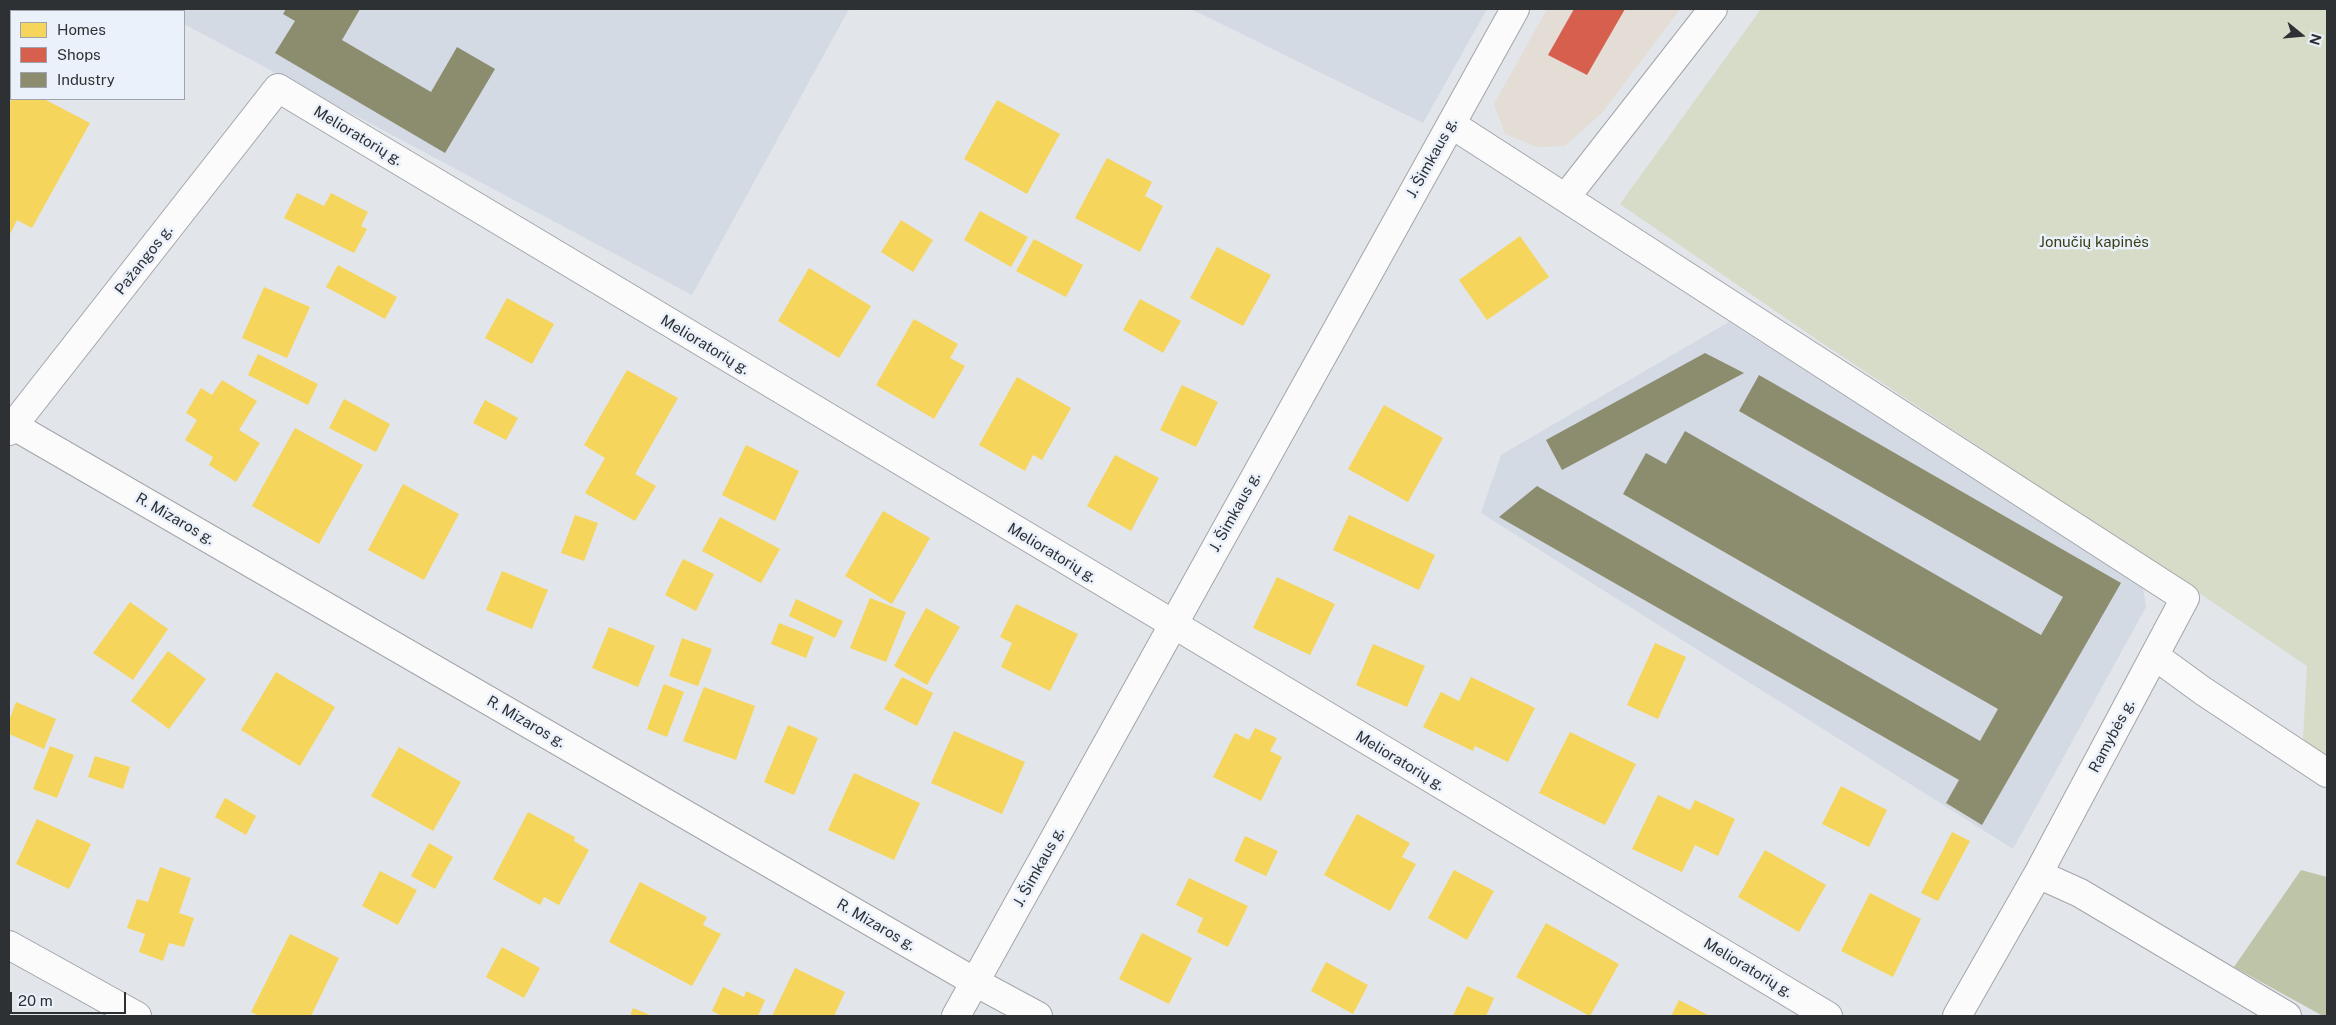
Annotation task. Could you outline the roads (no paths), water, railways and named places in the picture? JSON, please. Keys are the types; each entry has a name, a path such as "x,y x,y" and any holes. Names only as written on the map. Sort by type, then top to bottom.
{"street":[{"name":"J. Šimkaus g.","path":"956,1016 1515,9"},
{"path":"1451,124 1566,197 1714,9"},
{"name":"Pažangos g.","path":"11,428 278,88"},
{"name":"Melioratorių g.","path":"278,88 1172,625 1828,1016"},
{"name":"Ramybės g.","path":"1566,197 2185,598 2038,874 1957,1016"},
{"name":"R. Mizaros g.","path":"11,428 975,982 1038,1016"},
{"path":"2155,656 2203,691 2327,773"},
{"path":"2038,874 2080,893 2287,1016"},
{"path":"9,945 137,1016"}],"park label":[{"name":"Jonučių kapinės","path":"2094,242"}]}
